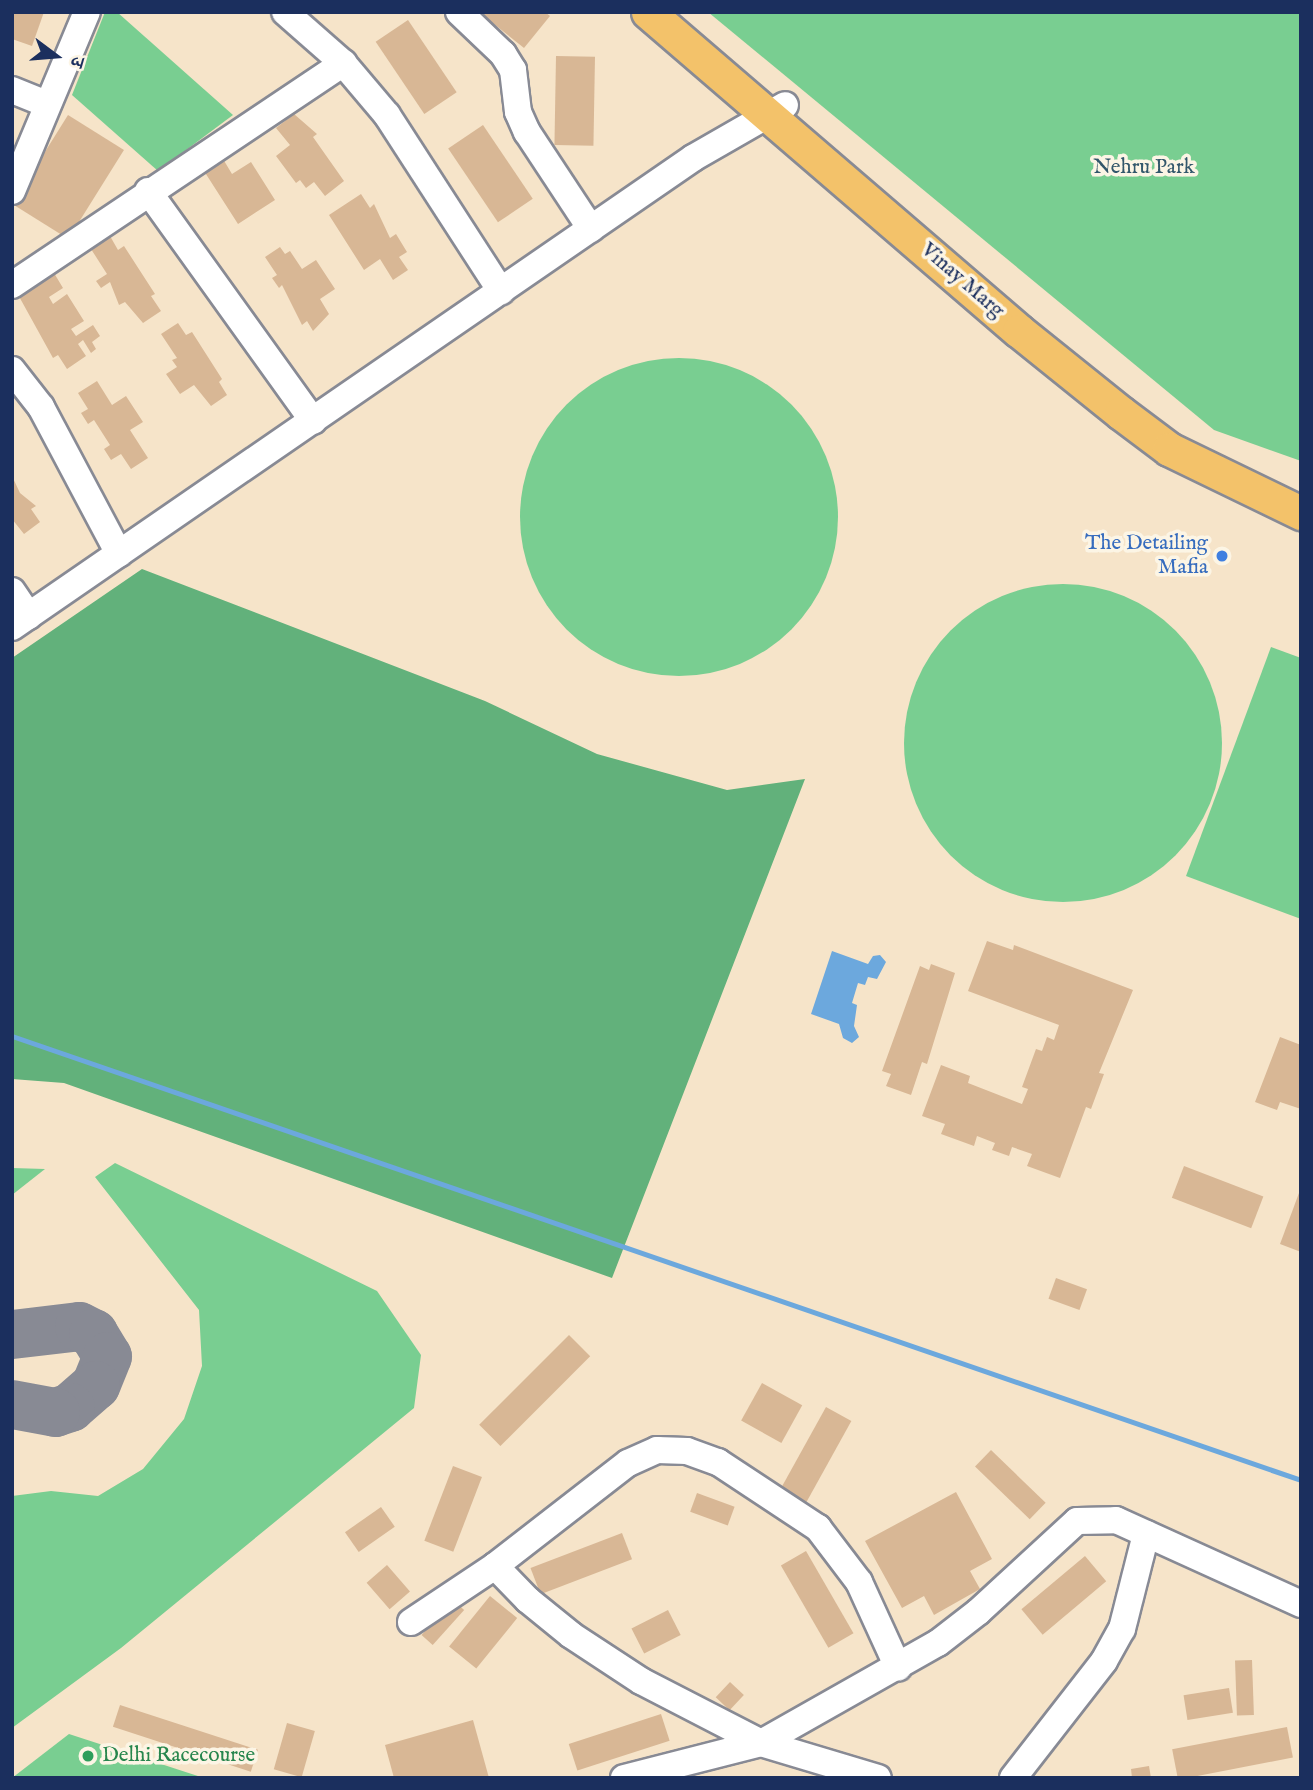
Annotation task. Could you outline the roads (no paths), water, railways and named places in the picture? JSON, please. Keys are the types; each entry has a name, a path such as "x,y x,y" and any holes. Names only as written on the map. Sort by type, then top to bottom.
{"main road":[{"name":"Vinay Marg","path":"648,12 776,110 1154,416 1213,451 1301,488"},
{"name":"Vinay Marg","path":"679,12 776,110 1019,331 1169,449 1301,513"}],"street":[{"path":"12,191 87,12"},
{"path":"285,12 343,63 387,115 501,291"},
{"path":"459,12 503,54 513,69 518,113 527,132 591,229"},
{"path":"12,285 148,191 343,63"},
{"path":"12,90 47,104"},
{"path":"12,591 21,621 694,158 776,110"},
{"path":"148,191 313,421"},
{"path":"12,370 41,407 118,554"},
{"path":"411,1622 495,1566 628,1463 657,1450 687,1451 718,1462 818,1528 859,1582 898,1667"},
{"path":"625,1778 761,1744 898,1667 978,1612 1077,1521 1116,1520 1301,1604"},
{"path":"1013,1778 1104,1661 1122,1629 1146,1534"},
{"path":"495,1566 528,1600 571,1635 641,1681 761,1744 878,1778"}],"water":[{"path":"832,951 868,964 873,956 880,955 886,962 877,979 868,977 865,985 858,983 852,1003 857,1005 854,1026 859,1037 852,1043 843,1038 839,1024 811,1014"}],"waterway":[{"path":"12,1036 1301,1480"}],"place":[{"name":"The Detailing Mafia","path":"1222,556"},
{"name":"Delhi Racecourse","path":"88,1756"}],"park label":[{"name":"Nehru Park","path":"1144,168"}]}
